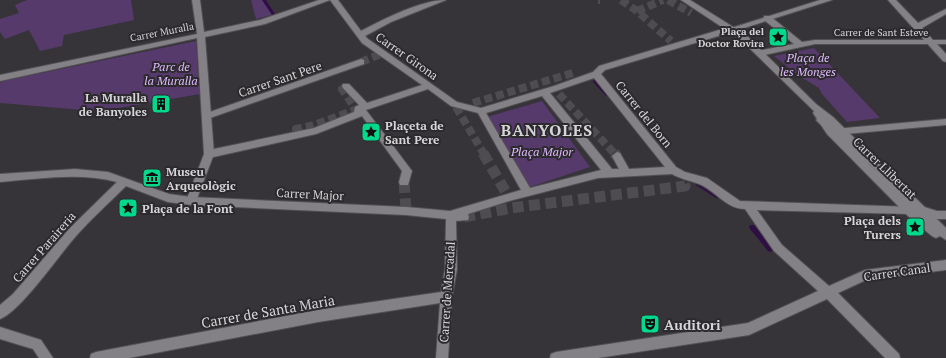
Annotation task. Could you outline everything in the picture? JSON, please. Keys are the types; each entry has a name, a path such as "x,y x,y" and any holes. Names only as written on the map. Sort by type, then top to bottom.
{"street":[{"path":"191,201 209,154 201,36 196,0"},
{"name":"Carrer Muralla","path":"2,78 201,36 281,17 326,0"},
{"name":"Carrer Girona","path":"334,0 360,35 381,53 429,86 463,106 481,111"},
{"path":"360,35 388,20 442,0"},
{"name":"Carrer Llibertat","path":"685,0 732,29 760,53 813,106 909,210 946,242"},
{"path":"527,192 481,111 555,89 596,74 602,68 649,53 674,43 732,29 828,0"},
{"path":"892,0 946,59"},
{"path":"917,27 946,11"},
{"path":"767,18 800,45"},
{"name":"Carrer de Sant Esteve","path":"760,53 815,42 946,42"},
{"name":"Carrer Sant Pere","path":"206,116 361,62"},
{"path":"576,72 596,74"},
{"path":"333,73 345,86 407,171 404,182"},
{"name":"Carrer del Born","path":"596,74 680,176"},
{"path":"209,154 297,133 316,131 361,109 429,86"},
{"path":"544,92 609,173"},
{"name":"Carrer Llibertat","path":"813,106 822,120 836,131"},
{"path":"836,131 946,122"},
{"path":"836,131 910,205 923,211 946,215"},
{"path":"617,156 626,172"},
{"path":"451,215 527,192 598,174 626,172 680,176 703,181 738,205 909,210"},
{"path":"0,178 74,173 108,176 124,182"},
{"name":"Carrer Major","path":"124,182 168,198 191,201 406,210 451,215"},
{"name":"Carrer Paraireria","path":"0,313 17,298 91,214 124,182"},
{"path":"748,205 778,248 828,292 894,358"},
{"name":"Carrer Llibertat","path":"923,211 946,235"},
{"path":"451,215 464,217"},
{"name":"Carrer de Mercadal","path":"442,358 446,297 451,269 451,215"},
{"name":"Carrer Canal","path":"556,358 749,329 865,275 946,265"},
{"name":"Carrer de Santa Maria","path":"96,358 318,316 446,297"},
{"path":"0,333 38,344 47,358"}],"green space":[{"path":"27,0 131,0 134,20 64,35 62,46 40,51 29,30 5,39 0,32 0,19 19,13 15,5"},
{"path":"251,0 266,0 275,14 256,19"},
{"name":"Parc de la Muralla","path":"196,41 200,94 107,110 83,110 0,103 0,83 3,81"},
{"name":"Plaça de les Monges","path":"814,48 880,118 847,122 822,94 819,88 799,76 774,56"},
{"name":"Plaça Major","path":"542,101 590,167 530,187 487,117"}],"waterway":[{"path":"264,0 273,14"},
{"path":"595,81 608,95"},
{"path":"698,183 718,196"},
{"path":"752,227 770,249"}],"tunnel":[{"path":"621,0 637,11"},
{"path":"637,11 663,0"},
{"path":"668,0 691,13"},
{"path":"637,11 671,41"},
{"path":"361,62 381,54"},
{"path":"473,103 576,72"},
{"path":"344,88 342,89 356,110"},
{"path":"559,94 615,154"},
{"path":"456,107 484,154"},
{"path":"296,131 296,129 311,126 356,110"},
{"path":"483,153 507,194"},
{"path":"404,182 406,210"},
{"path":"464,217 511,208 685,186 684,182"}],"place":[{"name":"Plaça del Doctor Rovira","path":"778,37"},
{"name":"La Muralla de Banyoles","path":"161,104"},
{"name":"Plaçeta de Sant Pere","path":"371,132"},
{"name":"Museu Arqueològic","path":"152,178"},
{"name":"Plaça de la Font","path":"128,208"},
{"name":"Plaça dels Turers","path":"915,227"},
{"name":"Auditori","path":"650,324"}],"district":[{"name":"BANYOLES","path":"547,130"}]}
